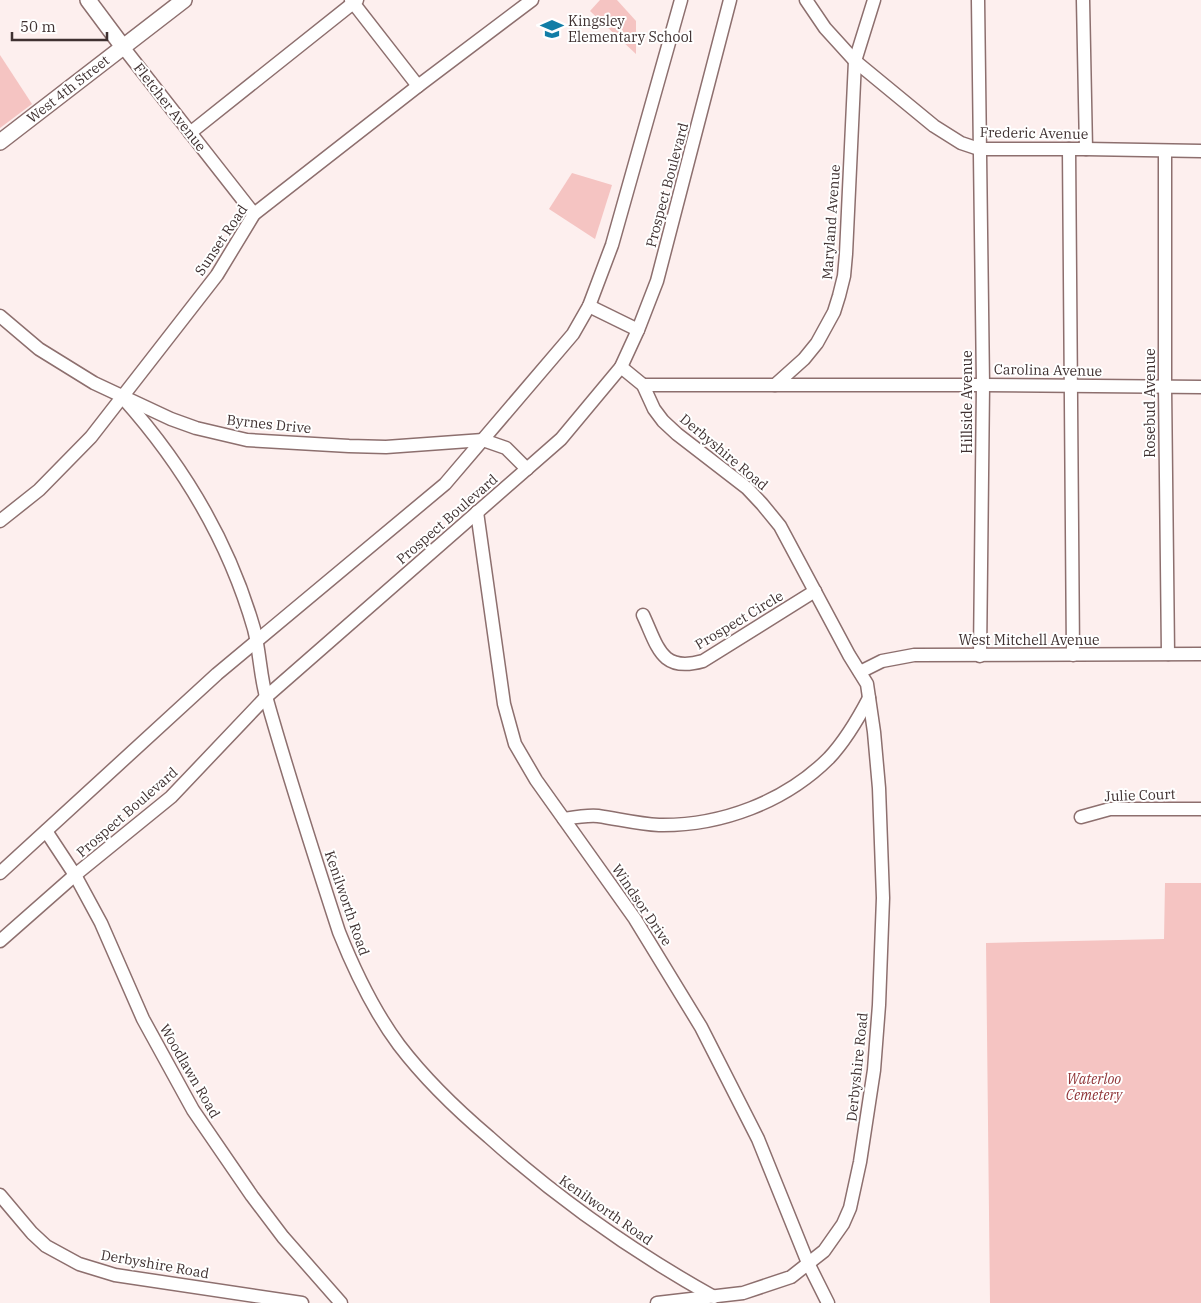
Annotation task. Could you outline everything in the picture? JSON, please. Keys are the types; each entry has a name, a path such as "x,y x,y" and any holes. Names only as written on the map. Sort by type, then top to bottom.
{"main road":[{"name":"Fletcher Avenue","path":"88,0 123,47"},
{"name":"West 4th Street","path":"0,142 184,0"}],"street":[{"name":"Sunset Road","path":"0,521 39,490 91,437 218,276 254,214 532,0"},
{"name":"Prospect Boulevard","path":"0,873 217,674 445,484 572,334 589,306 612,245 681,0"},
{"name":"Prospect Boulevard","path":"0,941 171,797 266,697 561,439 621,367 657,281 730,0"},
{"name":"Frederic Avenue","path":"806,0 825,28 855,61 934,126 961,143 979,149 1086,148 1201,151"},
{"path":"864,0 870,13"},
{"name":"Maryland Avenue","path":"775,385 804,359 817,343 834,312 839,296 844,276 846,254 855,61 874,0"},
{"name":"Hillside Avenue","path":"978,0 983,385 980,656"},
{"path":"1084,0 1086,148"},
{"path":"190,133 354,1 418,86"},
{"name":"Fletcher Avenue","path":"123,47 254,214"},
{"path":"1070,148 1073,655"},
{"name":"Rosebud Avenue","path":"1165,151 1164,387 1168,654"},
{"path":"589,306 638,330"},
{"name":"Byrnes Drive","path":"0,316 39,349 66,367 123,398 196,428 247,440 386,447 483,440 506,448 527,469"},
{"name":"Derbyshire Road","path":"621,367 643,385 654,409 663,421 741,483 780,526 866,684 879,788 883,898 879,1005 874,1070 866,1129 850,1208 843,1224 824,1251 791,1277 743,1293 657,1303"},
{"path":"643,385 775,385"},
{"name":"Carolina Avenue","path":"775,385 1201,387"},
{"name":"Kenilworth Road","path":"123,398 169,453 207,514 224,547 249,614 266,697 339,932 350,961 380,1018 398,1044 440,1092 496,1144 543,1183 600,1226 714,1297"},
{"name":"Windsor Drive","path":"477,512 504,704 508,724 516,744 525,762 564,820 635,919 701,1027 758,1139 808,1263 828,1303"},
{"name":"Prospect Circle","path":"643,615 659,651 668,660 679,664 691,664 703,661 814,591"},
{"name":"West Mitchell Avenue","path":"860,672 882,661 914,655 1201,654"},
{"path":"564,820 582,816 597,816 635,823 681,824 712,820 749,809 770,800 813,773 830,757 851,730 869,698"},
{"name":"Julie Court","path":"1081,817 1110,809 1201,808"},
{"name":"Woodlawn Road","path":"46,831 75,876 101,924 143,1019 193,1110 257,1203 284,1238 341,1303"},
{"name":"Derbyshire Road","path":"0,1195 32,1233 62,1256 79,1264 115,1275 302,1303"}],"green space":[{"path":"600,0 617,0 636,21 636,54 590,11"},
{"path":"0,55 32,104 0,128"},
{"path":"572,173 612,185 595,239 549,209"},
{"name":"Waterloo Cemetery","path":"1165,883 1201,883 1201,1303 990,1303 986,943 1164,939"}],"place":[{"name":"Kingsley Elementary School","path":"552,29"}]}
